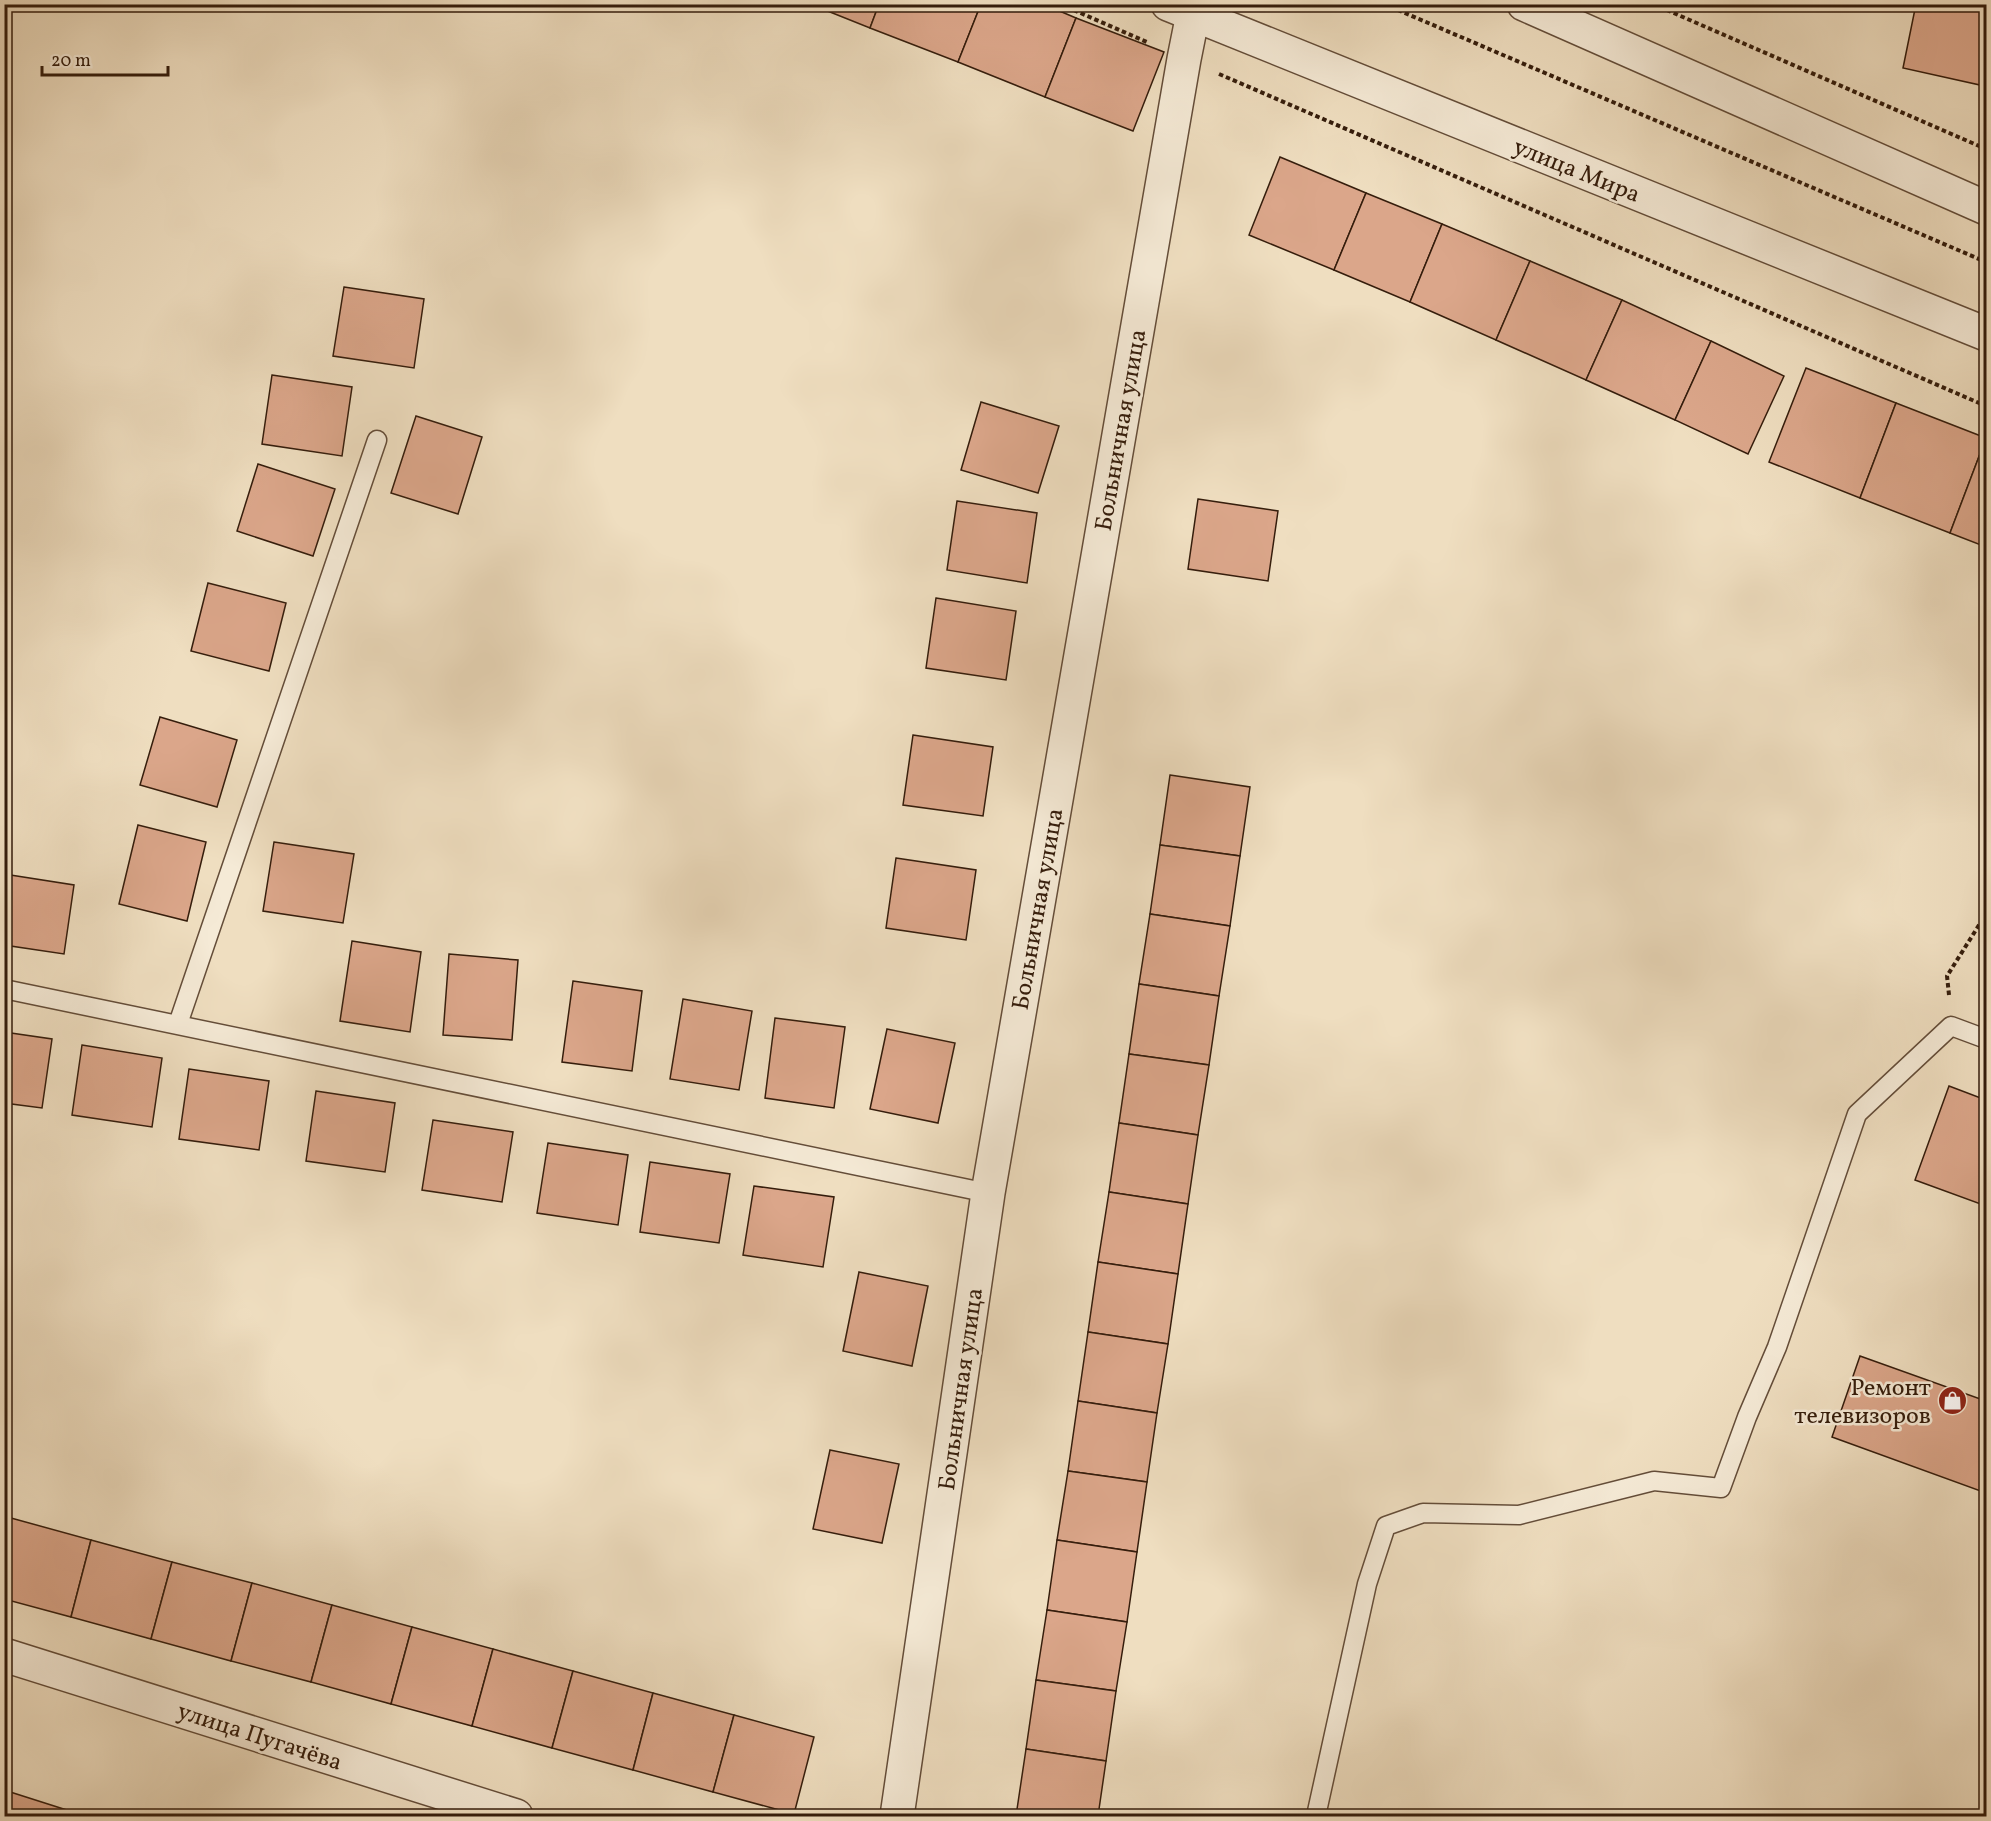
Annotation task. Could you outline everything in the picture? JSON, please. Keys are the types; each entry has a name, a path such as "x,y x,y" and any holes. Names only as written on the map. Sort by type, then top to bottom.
{"street":[{"path":"1524,4 1986,208"},
{"name":"Больничная улица","path":"897,1816 988,1193 1184,58 1185,8"},
{"name":"улица Мира","path":"1185,8 1986,334"},
{"name":"улица Пугачёва","path":"4,1655 516,1816"}],"lane":[{"path":"178,1024 377,440"},
{"path":"4,988 988,1193"},
{"path":"1316,1816 1367,1584 1386,1526 1424,1513 1519,1515 1654,1481 1721,1488 1747,1417 1778,1347 1857,1114 1951,1026 1986,1039"}],"path":[{"path":"1060,4 1986,406"},
{"path":"1384,4 1986,262"},
{"path":"1653,4 1986,149"},
{"path":"1951,1026 1947,976 1986,914"}],"building":[{"path":"810,4 879,4 870,28"},
{"path":"879,4 981,4 958,62 870,28"},
{"path":"981,4 1043,4 1076,18 1045,97 958,62"},
{"path":"1722,4 1743,4 1740,11"},
{"path":"1916,4 1965,4 1986,9 1986,54 1980,85 1903,68"},
{"path":"1076,18 1164,52 1133,131 1045,97"},
{"path":"1280,157 1366,193 1334,270 1249,235"},
{"path":"1366,193 1442,224 1410,302 1334,270"},
{"path":"1442,224 1530,261 1496,340 1410,302"},
{"path":"1530,261 1622,300 1586,380 1496,340"},
{"path":"344,287 424,299 414,368 333,356"},
{"path":"1622,300 1711,341 1675,420 1586,380"},
{"path":"1711,341 1784,376 1748,454 1675,420"},
{"path":"1806,368 1896,403 1860,498 1769,462"},
{"path":"272,375 352,387 342,456 262,444"},
{"path":"981,402 1059,426 1038,493 961,470"},
{"path":"1896,403 1986,438 1950,533 1860,498"},
{"path":"416,416 482,437 458,514 391,493"},
{"path":"1986,438 1986,547 1950,533"},
{"path":"258,464 335,489 313,556 237,531"},
{"path":"1198,499 1278,511 1268,581 1188,569"},
{"path":"957,501 1037,513 1027,583 947,570"},
{"path":"208,583 286,603 269,671 191,651"},
{"path":"936,598 1016,611 1006,680 926,668"},
{"path":"160,717 237,740 217,807 140,785"},
{"path":"913,735 993,747 983,816 903,805"},
{"path":"1170,775 1250,787 1240,856 1160,845"},
{"path":"138,825 206,842 187,921 119,904"},
{"path":"274,842 354,854 343,923 263,911"},
{"path":"1160,845 1240,856 1230,926 1150,914"},
{"path":"896,858 976,870 966,940 886,928"},
{"path":"4,874 74,885 64,954 4,945"},
{"path":"1150,914 1230,926 1219,996 1139,984"},
{"path":"352,941 421,952 410,1032 340,1021"},
{"path":"449,954 518,960 512,1040 443,1035"},
{"path":"573,981 642,991 632,1071 562,1062"},
{"path":"1139,984 1219,996 1209,1065 1129,1054"},
{"path":"683,999 752,1011 739,1090 670,1079"},
{"path":"775,1018 845,1027 834,1108 765,1098"},
{"path":"887,1029 955,1043 938,1123 870,1109"},
{"path":"4,1032 52,1039 42,1108 4,1103"},
{"path":"82,1045 162,1058 152,1127 72,1115"},
{"path":"1129,1054 1209,1065 1198,1135 1119,1123"},
{"path":"189,1069 269,1081 259,1150 179,1139"},
{"path":"1949,1086 1986,1100 1986,1206 1915,1180"},
{"path":"316,1091 395,1103 385,1172 306,1161"},
{"path":"433,1120 513,1132 502,1202 422,1190"},
{"path":"1119,1123 1198,1135 1188,1204 1109,1192"},
{"path":"548,1143 628,1155 618,1225 537,1213"},
{"path":"650,1162 730,1174 719,1243 640,1232"},
{"path":"754,1186 834,1197 823,1267 743,1255"},
{"path":"1109,1192 1188,1204 1178,1274 1098,1262"},
{"path":"1098,1262 1178,1274 1168,1344 1088,1332"},
{"path":"859,1272 928,1286 912,1366 843,1351"},
{"path":"1088,1332 1168,1344 1157,1413 1078,1401"},
{"path":"1860,1356 1986,1401 1986,1493 1832,1437"},
{"path":"1078,1401 1157,1413 1147,1482 1068,1471"},
{"path":"830,1450 899,1464 882,1543 813,1529"},
{"path":"1068,1471 1147,1482 1137,1552 1057,1540"},
{"path":"4,1516 11,1518 4,1541"},
{"path":"11,1518 91,1540 71,1617 4,1599 4,1541"},
{"path":"91,1540 172,1562 151,1639 71,1617"},
{"path":"1057,1540 1137,1552 1127,1622 1047,1610"},
{"path":"172,1562 252,1583 231,1661 151,1639"},
{"path":"252,1583 332,1605 311,1682 231,1661"},
{"path":"332,1605 412,1627 391,1704 311,1682"},
{"path":"1047,1610 1127,1622 1116,1691 1036,1680"},
{"path":"412,1627 493,1649 472,1726 391,1704"},
{"path":"493,1649 573,1671 552,1748 472,1726"},
{"path":"573,1671 653,1693 633,1770 552,1748"},
{"path":"1036,1680 1116,1691 1106,1761 1026,1749"},
{"path":"653,1693 734,1715 713,1792 633,1770"},
{"path":"734,1715 814,1737 794,1814 713,1792"},
{"path":"1026,1749 1106,1761 1098,1816 1016,1816"},
{"path":"4,1790 73,1812 71,1816 4,1816"}],"place":[{"name":"Ремонт телевизоров","path":"1952,1401"}]}
